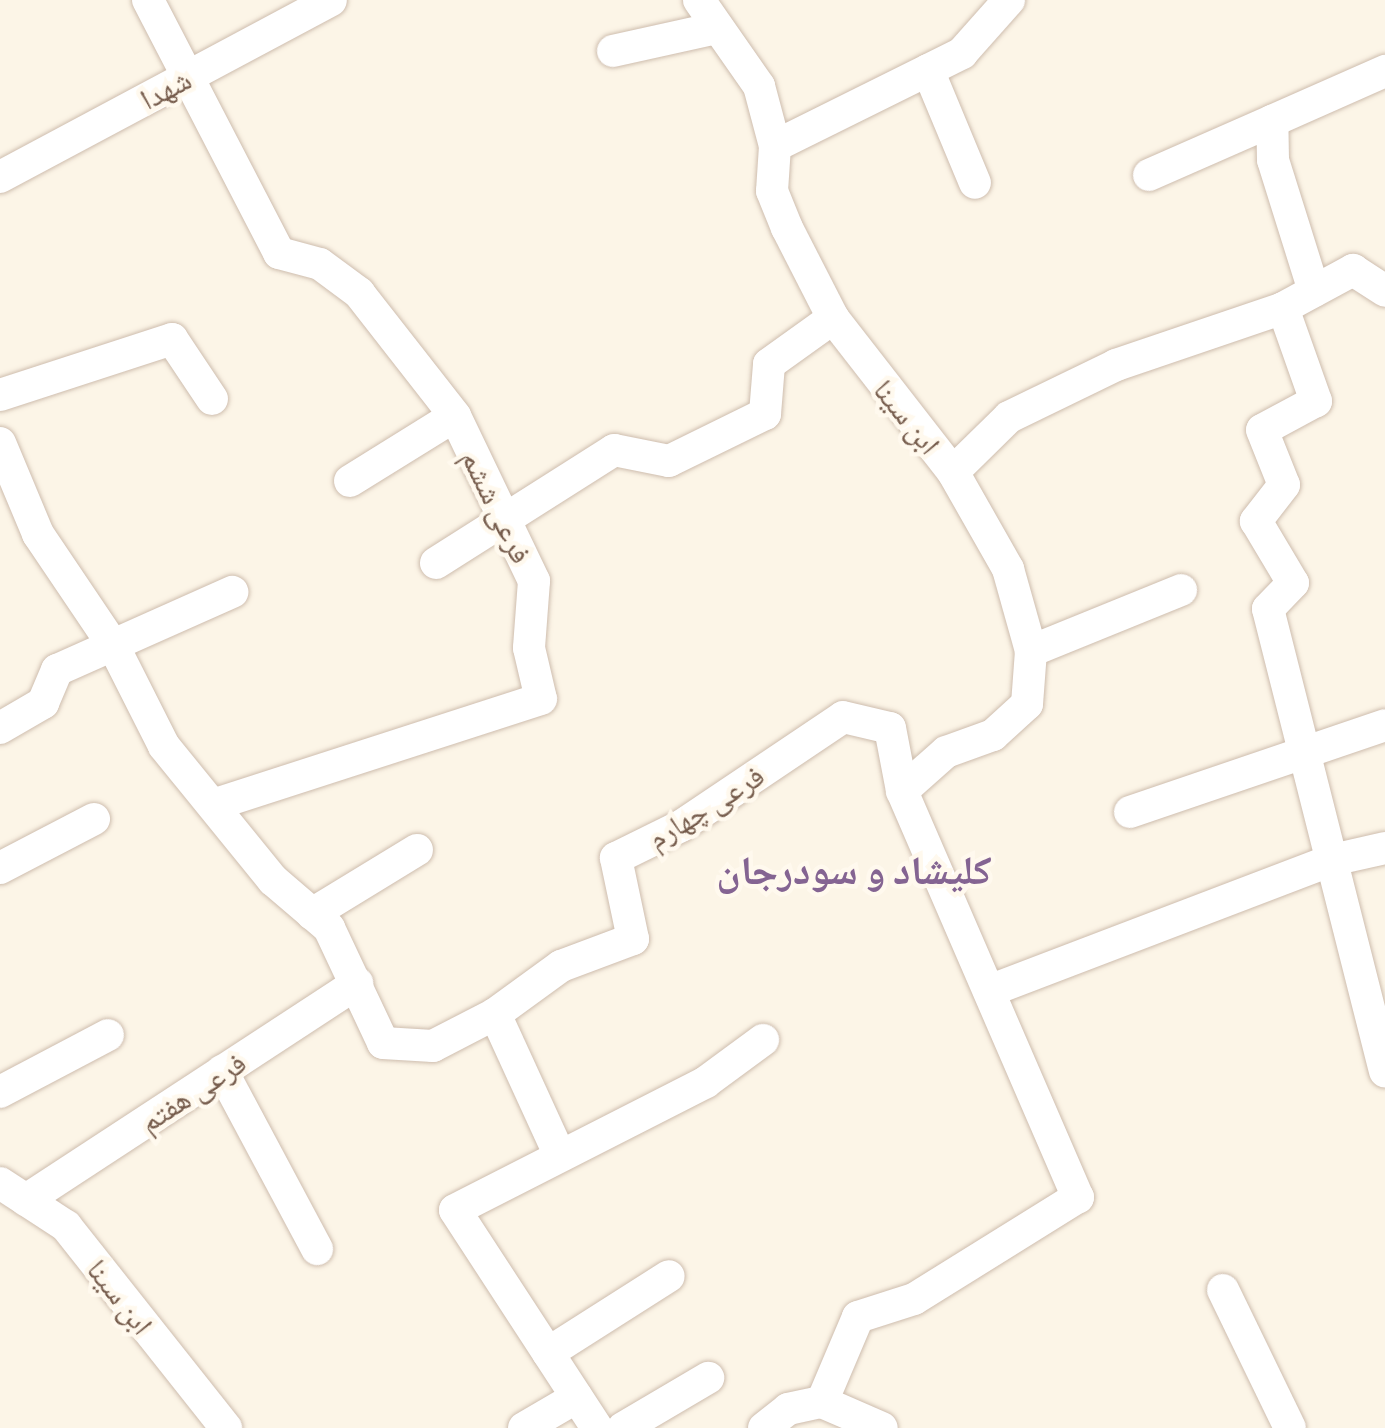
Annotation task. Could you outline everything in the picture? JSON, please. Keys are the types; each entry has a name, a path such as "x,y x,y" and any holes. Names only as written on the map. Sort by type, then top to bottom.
{"street":[{"path":"148,0 185,77"},
{"name":"شهدا","path":"0,177 331,0"},
{"name":"ابن سینا","path":"699,0 760,86 776,146 772,191 833,318 953,472 1008,569 1031,651 1026,704 992,735 946,752 902,792"},
{"path":"776,146 962,53 1009,0"},
{"path":"614,51 717,28"},
{"path":"928,70 975,184"},
{"path":"1148,175 1385,71"},
{"name":"فرعی ششم","path":"185,77 279,253 320,264 359,293 455,416 534,580 530,648 542,699 215,804"},
{"path":"1272,120 1272,160 1314,292"},
{"path":"953,472 1009,417 1116,365 1283,308 1353,270 1385,291"},
{"path":"1283,308 1316,401 1262,430 1284,484 1256,522 1293,583 1268,608 1384,1061"},
{"path":"436,563 614,450 670,461 765,414 769,364 833,318"},
{"path":"0,395 172,339 212,399"},
{"path":"350,480 455,416"},
{"name":"فرعی چهارم","path":"3,463 38,534 114,645 164,746 274,880 329,928 384,1043 434,1046 495,1014 561,966 633,939 616,858 681,826 842,717 890,728 902,792 1078,1198 914,1298 858,1317 822,1402"},
{"path":"1031,651 1181,590"},
{"path":"0,728 43,704 57,670 232,592"},
{"path":"1130,812 1385,725"},
{"path":"0,868 94,819"},
{"path":"989,991 1332,860 1385,848"},
{"path":"312,914 417,850"},
{"name":"فرعی هفتم","path":"13,1191 222,1071 357,983"},
{"path":"495,1014 560,1156"},
{"path":"0,1092 108,1035"},
{"path":"597,1428 454,1210 706,1082 763,1040"},
{"path":"222,1071 317,1249"},
{"name":"ابن سینا","path":"13,1191 66,1226 226,1428"},
{"path":"548,1353 669,1276"},
{"path":"1223,1290 1290,1428"},
{"path":"623,1428 708,1378"},
{"path":"524,1428 576,1397"},
{"path":"764,1428 788,1409 822,1402 882,1428"}],"district":[{"name":"کلیشاد و سودرجان","path":"854,868"}]}
